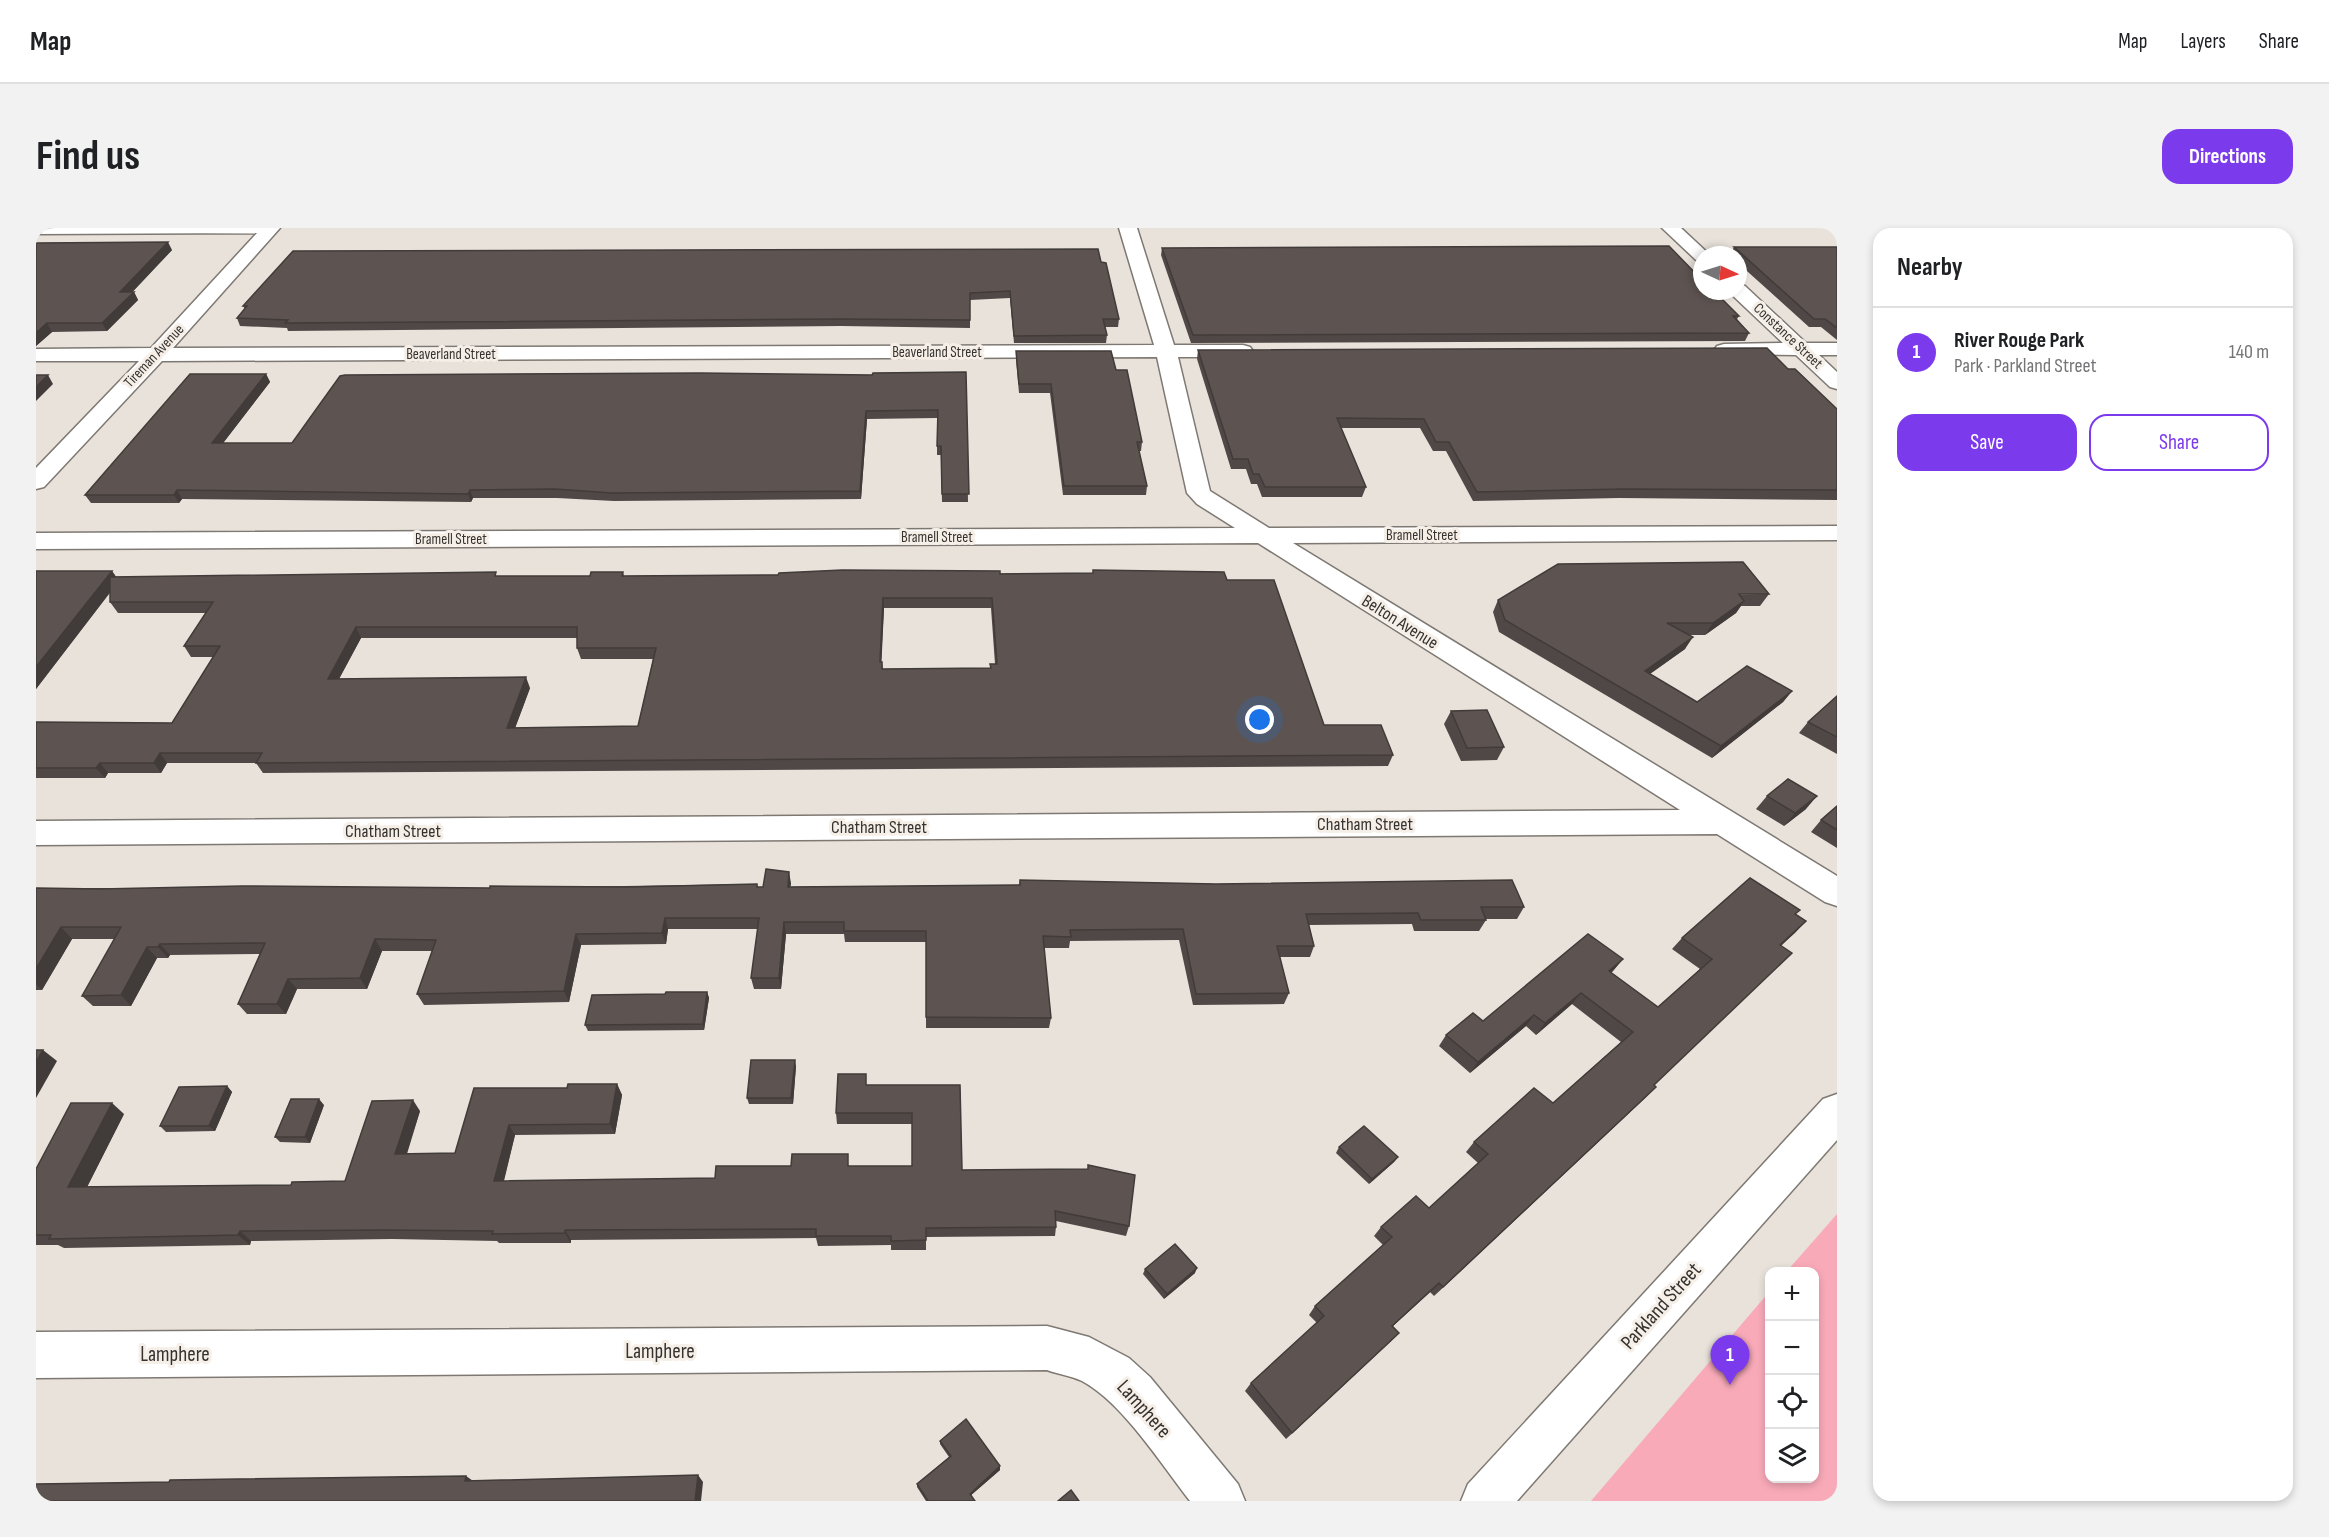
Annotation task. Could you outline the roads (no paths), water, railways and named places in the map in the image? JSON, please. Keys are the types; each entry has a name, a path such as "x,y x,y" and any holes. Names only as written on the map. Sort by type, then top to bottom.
{"street":[{"path":"36,229 262,228"},
{"name":"Tireman Avenue","path":"36,482 156,355 271,228"},
{"name":"Belton Avenue","path":"1128,228 1166,352 1199,493 1212,506 1837,893"},
{"path":"1671,228 1693,248"},
{"name":"Constance Street","path":"1747,298 1837,383"},
{"path":"1707,350 1837,349"},
{"name":"Beaverland Street","path":"36,356 1260,351"},
{"name":"Bramell Street","path":"36,541 1837,533"},
{"name":"Chatham Street","path":"36,833 1722,822"},
{"name":"Parkland Street","path":"1485,1501 1837,1112"},
{"name":"Lamphere","path":"36,1355 1047,1348 1089,1360 1113,1374 1134,1393 1221,1501"}],"place":[{"name":"River Rouge Park","path":"1730,1385"}]}
